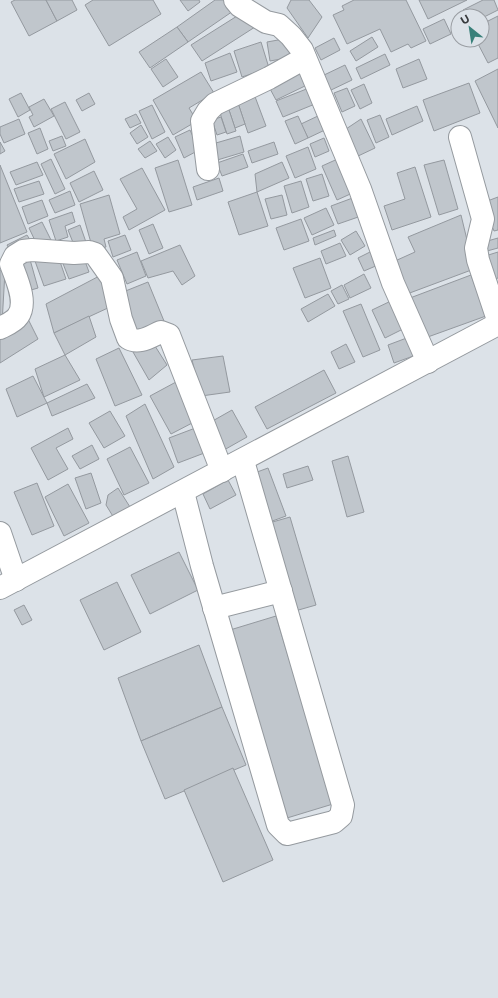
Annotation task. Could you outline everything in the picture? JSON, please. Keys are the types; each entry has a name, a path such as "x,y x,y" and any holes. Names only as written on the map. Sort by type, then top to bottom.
{"street":[{"path":"235,0 240,6 266,22 279,25 291,36 305,58 360,189 394,283 428,362"},
{"path":"208,170 202,121 208,111 220,101 269,78 305,58"},
{"path":"460,137 483,219 476,248 478,260 498,320"},
{"path":"0,328 17,317 21,309 19,286 11,264 15,256 23,251 32,250 74,253 89,252 95,254 112,278 121,319 128,338 135,341 164,332 169,335 222,471"},
{"path":"0,533 8,584 243,461 498,324"},
{"path":"183,492 214,608 276,818 282,830 287,834 334,822 343,812 332,761 243,461"},
{"path":"214,608 281,591"}],"building":[{"path":"15,0 46,0 57,21 29,36 11,2"},
{"path":"46,0 72,0 77,10 57,21"},
{"path":"93,0 153,0 161,14 109,46 85,5"},
{"path":"180,0 199,0 200,2 188,11"},
{"path":"215,0 230,0 236,9 188,42 177,27"},
{"path":"291,0 309,0 322,17 308,38 287,8"},
{"path":"354,0 406,0 426,41 411,48 408,44 391,52 380,29 347,44 333,15 344,10 342,6"},
{"path":"419,0 467,0 450,8 428,19"},
{"path":"483,0 494,0 498,10 490,14 490,8 467,8"},
{"path":"245,11 255,27 202,61 191,45"},
{"path":"498,16 498,58 488,63 480,48 490,48 490,20"},
{"path":"444,19 450,34 430,44 423,29"},
{"path":"177,27 188,42 150,68 139,52"},
{"path":"372,37 378,47 356,61 350,51"},
{"path":"289,38 292,57 270,61 267,42"},
{"path":"334,38 340,50 321,60 315,48"},
{"path":"261,42 269,68 242,77 234,51"},
{"path":"230,53 237,72 211,81 205,63"},
{"path":"385,54 390,65 361,79 356,68"},
{"path":"166,59 178,77 163,87 151,69"},
{"path":"419,59 427,79 403,88 396,69"},
{"path":"345,65 352,80 329,91 322,76"},
{"path":"299,69 307,85 276,100 268,85"},
{"path":"498,69 498,128 475,81"},
{"path":"201,72 214,93 189,108 197,121 173,135 153,100"},
{"path":"469,83 480,113 434,131 423,100"},
{"path":"364,84 372,103 360,109 351,90"},
{"path":"309,88 315,104 283,117 276,101"},
{"path":"347,88 355,106 342,112 334,93"},
{"path":"21,93 30,110 18,117 9,99"},
{"path":"89,93 95,104 82,111 76,100"},
{"path":"254,94 266,126 248,133 237,100"},
{"path":"44,99 54,116 34,127 29,117 33,115 29,107"},
{"path":"237,100 245,124 235,128 227,104"},
{"path":"65,102 80,132 66,139 51,109"},
{"path":"152,105 165,132 152,139 139,111"},
{"path":"417,106 423,121 392,135 386,119"},
{"path":"228,107 236,131 227,134 219,110"},
{"path":"136,114 141,123 130,128 125,119"},
{"path":"320,115 327,129 308,138 301,124"},
{"path":"380,115 389,137 376,143 367,120"},
{"path":"298,116 308,138 295,144 285,121"},
{"path":"221,117 226,132 217,135 212,120"},
{"path":"19,119 25,134 4,143 0,134 0,127"},
{"path":"361,119 375,148 356,157 343,131"},
{"path":"141,125 148,137 137,144 130,133"},
{"path":"40,128 48,149 37,154 28,133"},
{"path":"190,130 199,150 184,158 175,137"},
{"path":"62,136 66,146 53,151 49,141"},
{"path":"240,136 244,152 214,161 209,145"},
{"path":"168,137 176,150 165,158 156,144"},
{"path":"324,138 329,151 315,157 310,144"},
{"path":"85,139 95,162 66,179 54,154"},
{"path":"150,141 157,151 145,158 138,149"},
{"path":"0,142 5,151 0,154"},
{"path":"274,142 278,154 252,163 248,151"},
{"path":"308,147 316,169 295,178 286,156"},
{"path":"243,154 248,167 222,176 217,163"},
{"path":"342,157 357,191 337,200 322,166"},
{"path":"51,159 65,189 55,194 41,164"},
{"path":"178,160 192,205 169,212 155,168"},
{"path":"444,160 458,209 439,215 424,165"},
{"path":"37,162 43,175 16,185 10,172"},
{"path":"282,162 289,178 257,192 255,174"},
{"path":"0,165 27,232 0,243"},
{"path":"415,167 431,217 392,230 384,206 405,199 397,173"},
{"path":"142,168 165,210 129,230 123,217 137,209 120,179"},
{"path":"94,171 103,190 79,202 70,183"},
{"path":"322,174 329,196 313,201 306,179"},
{"path":"219,178 223,191 197,200 193,187"},
{"path":"39,181 44,194 19,202 14,189"},
{"path":"301,181 309,207 292,213 284,186"},
{"path":"70,191 75,205 55,213 49,200"},
{"path":"257,192 268,226 239,235 228,202"},
{"path":"109,195 120,234 104,239 106,247 93,250 80,204"},
{"path":"282,195 287,215 271,219 265,199"},
{"path":"358,196 364,215 338,224 331,206"},
{"path":"498,197 498,230 494,231 482,203"},
{"path":"42,200 48,216 28,224 22,207"},
{"path":"326,208 334,225 312,235 304,218"},
{"path":"72,212 75,222 65,226 68,237 56,241 49,220"},
{"path":"461,215 474,269 407,294 395,261 415,252 408,237"},
{"path":"301,219 309,241 284,250 276,228"},
{"path":"42,222 52,242 39,249 29,228"},
{"path":"153,224 163,248 149,254 139,230"},
{"path":"80,225 87,245 76,250 68,230"},
{"path":"334,230 336,236 315,245 313,238"},
{"path":"356,231 365,246 350,255 341,240"},
{"path":"27,235 32,243 12,254 7,245"},
{"path":"125,235 131,250 113,257 108,241"},
{"path":"498,238 498,248 487,251 484,242"},
{"path":"340,243 346,256 326,264 321,251"},
{"path":"180,245 195,276 182,285 173,271 148,278 141,261"},
{"path":"372,251 378,265 364,271 358,258"},
{"path":"137,252 146,276 127,284 117,260"},
{"path":"498,252 498,278 489,281 482,257"},
{"path":"57,253 66,279 44,286 35,261"},
{"path":"82,253 89,272 69,279 62,261"},
{"path":"29,256 38,288 24,292 14,261"},
{"path":"320,258 331,288 305,298 293,268"},
{"path":"0,270 5,271 2,324 0,324"},
{"path":"105,273 110,307 54,333 46,304"},
{"path":"364,274 371,288 350,298 344,285"},
{"path":"471,275 486,316 425,338 410,298"},
{"path":"148,282 164,321 134,333 118,294"},
{"path":"342,285 349,299 338,304 331,291"},
{"path":"328,294 335,306 308,322 301,309"},
{"path":"393,300 407,327 385,338 372,310"},
{"path":"361,304 380,350 363,357 343,311"},
{"path":"26,315 38,339 0,363 0,336"},
{"path":"89,316 96,337 65,355 54,333"},
{"path":"412,336 419,354 394,363 388,345"},
{"path":"346,344 355,362 339,369 331,352"},
{"path":"155,346 167,365 149,380 133,352"},
{"path":"119,348 142,395 115,406 96,359"},
{"path":"65,355 80,380 44,397 35,369"},
{"path":"223,356 230,392 201,396 192,360"},
{"path":"324,370 336,393 267,429 255,407"},
{"path":"33,376 47,403 17,417 6,389"},
{"path":"176,382 196,421 171,434 150,396"},
{"path":"87,384 95,398 52,416 47,403"},
{"path":"145,404 174,467 153,479 126,416"},
{"path":"232,410 247,437 224,450 209,423"},
{"path":"110,411 125,436 104,448 89,423"},
{"path":"198,427 207,452 178,463 169,438"},
{"path":"68,428 73,439 56,448 68,469 48,480 31,448"},
{"path":"92,445 99,459 80,469 72,456"},
{"path":"130,447 149,483 124,495 107,459"},
{"path":"348,456 364,512 347,517 332,461"},
{"path":"308,466 313,480 287,488 283,474"},
{"path":"268,468 286,516 267,523 249,475"},
{"path":"91,473 101,503 86,509 75,478"},
{"path":"228,480 236,495 210,509 203,494"},
{"path":"37,483 54,526 32,535 14,492"},
{"path":"68,484 89,523 64,536 45,497"},
{"path":"118,488 130,507 114,518 106,505 108,495"},
{"path":"290,517 316,605 295,611 269,523"},
{"path":"179,552 198,590 150,614 131,575"},
{"path":"117,582 141,632 104,650 80,600"},
{"path":"24,605 32,620 22,625 14,610"},
{"path":"276,616 333,804 287,818 230,630"},
{"path":"199,645 222,707 141,741 118,678"},
{"path":"222,707 246,765 165,799 141,741"},
{"path":"233,768 273,860 223,882 184,790"}]}
